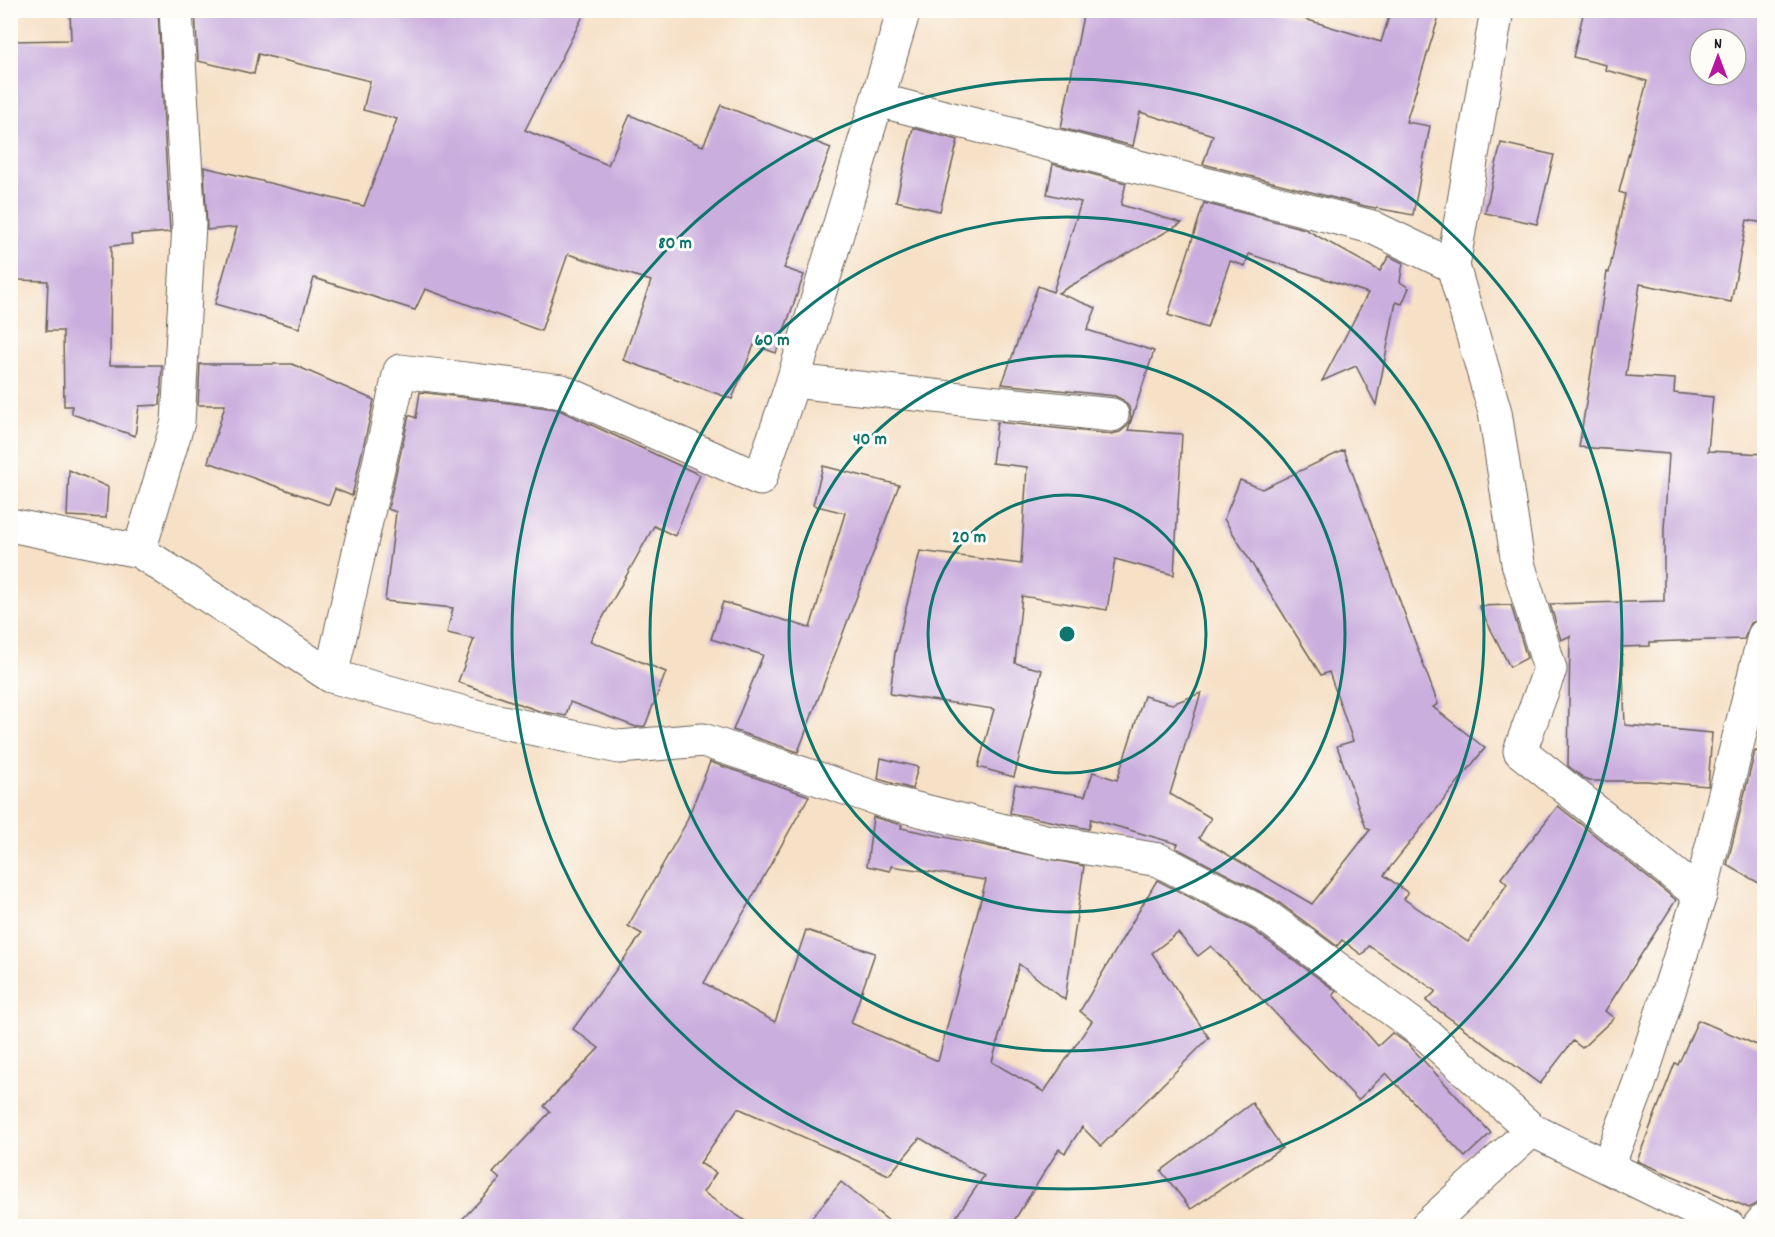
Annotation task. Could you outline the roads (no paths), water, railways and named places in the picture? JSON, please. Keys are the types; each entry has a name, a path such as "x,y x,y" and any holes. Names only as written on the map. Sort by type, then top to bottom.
{"street":[{"path":"331,676 400,371 562,391 760,479 793,381 904,10"},
{"path":"1497,10 1453,266 1496,412 1518,563 1550,669 1520,751 1700,895"},
{"path":"140,551 178,422 189,224 176,11"},
{"path":"878,100 1372,227 1453,266"},
{"path":"793,381 1112,415"},
{"path":"10,525 140,551 331,676 479,717 619,747 703,740 884,801 1045,842 1159,860 1263,914 1428,1036 1533,1130 1728,1227"},
{"path":"1608,1166 1639,1084 1700,895 1764,636"},
{"path":"1427,1227 1533,1130"},
{"path":"1759,1227 1764,1220"}]}
